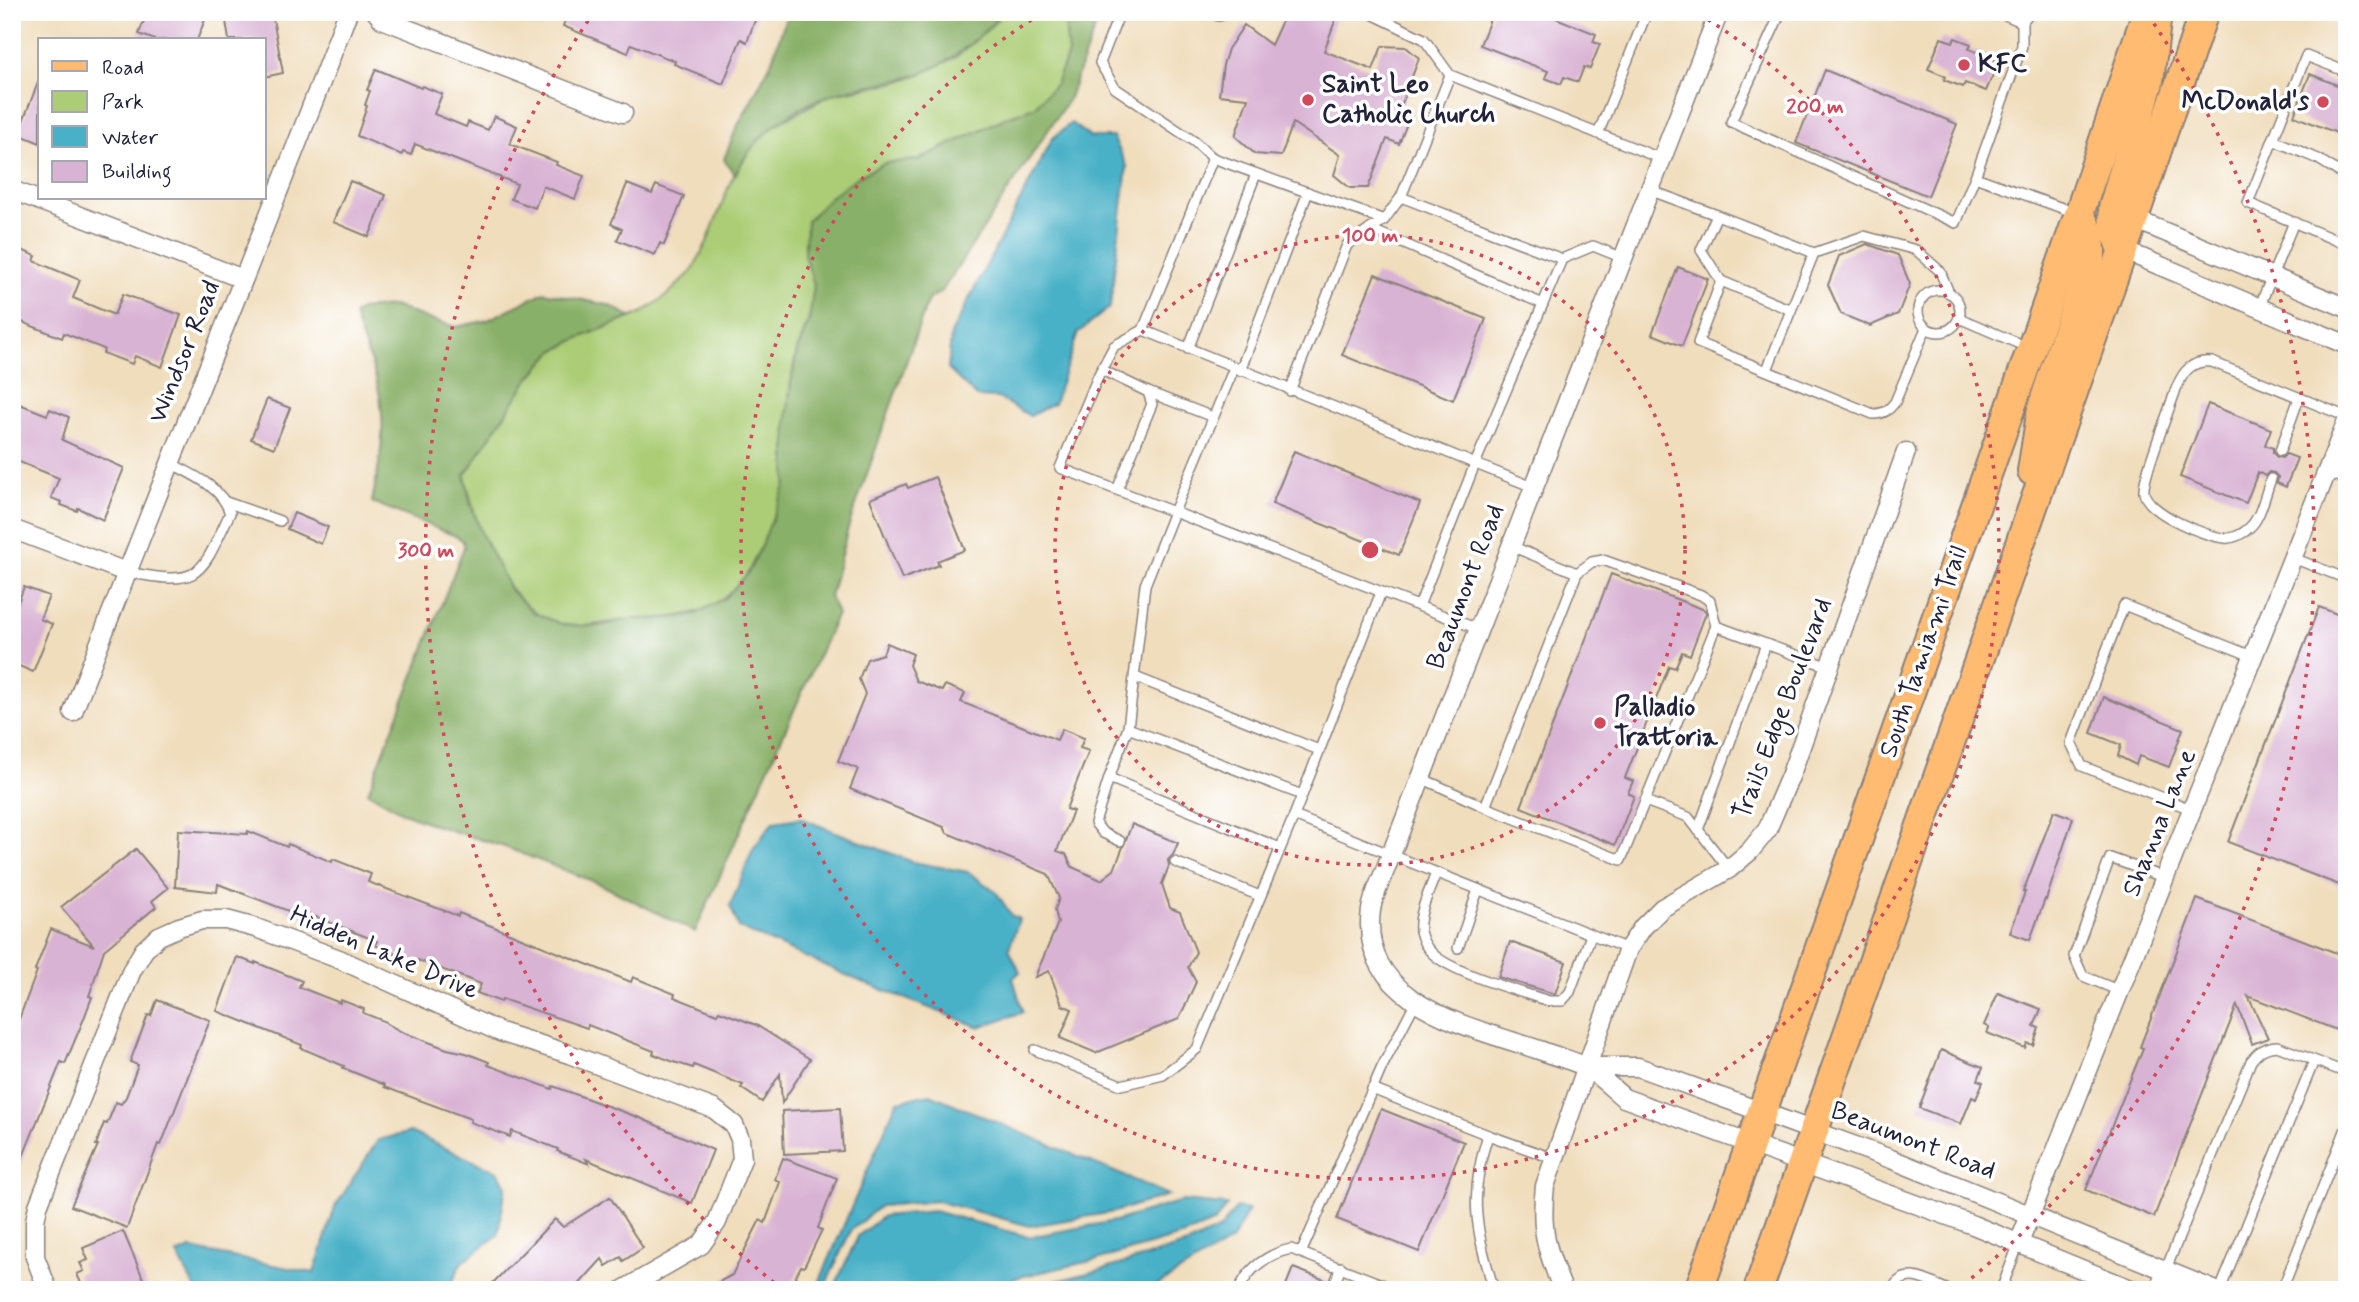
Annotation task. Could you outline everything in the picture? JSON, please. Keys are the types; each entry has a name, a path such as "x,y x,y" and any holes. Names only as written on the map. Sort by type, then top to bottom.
{"main road":[{"name":"South Tamiami Trail","path":"1699,1290 2079,214 2147,12"},
{"path":"2123,250 2114,227 2113,208 2148,82 2157,12"},
{"name":"South Tamiami Trail","path":"1758,1290 2134,219 2203,12"},
{"path":"2021,543 2042,408 2090,264 2092,247 2088,228 2079,214"}],"street":[{"name":"Windsor Road","path":"73,712 348,12"},
{"path":"376,12 382,19 623,113"},
{"name":"Beaumont Road","path":"1719,12 1372,907 1370,930 1376,956 1391,983 1415,1003 1443,1016 1586,1068 1624,1098 2019,1243 2133,1290"},
{"path":"12,190 243,279"},
{"path":"2134,219 2347,308"},
{"path":"2123,250 2347,345"},
{"name":"Shanna Lane","path":"2019,1243 2347,419"},
{"name":"Trails Edge Boulevard","path":"1556,1288 1544,1238 1542,1212 1545,1186 1628,949 1643,927 1662,908 1729,869 1750,851 1767,830 1791,774 1906,452"},
{"path":"12,529 126,572"},
{"name":"Hidden Lake Drive","path":"48,1290 35,1257 35,1221 38,1206 132,970 144,950 159,936 202,920 226,920 256,928 339,959 500,1032 704,1104 734,1125 740,1139 742,1159 717,1222 701,1245 623,1290"},
{"name":"Beaumont Road","path":"1586,1068 1638,1067 1891,1159 2214,1290"},
{"path":"2159,1290 2166,1269"}],"lane":[{"path":"1120,12 1100,63 1115,88 1195,142 1213,158 1384,220"},
{"path":"1208,12 1219,16 1231,12"},
{"path":"1368,12 1424,39 1450,75 1662,159"},
{"path":"1598,134 1647,12"},
{"path":"1781,12 1731,122 1956,223 2022,46 2022,22 2030,12"},
{"path":"1998,12 2022,22"},
{"path":"2347,72 2306,56 2248,203 2347,245"},
{"path":"1290,391 1347,245 1384,220 1401,197 1450,75"},
{"path":"2273,140 2318,159 2347,177"},
{"path":"1213,158 1143,330 1114,346 1060,468 1478,629"},
{"path":"1188,349 1256,174"},
{"path":"1975,177 2079,214"},
{"path":"1650,190 1814,253 1864,236 1916,250 1940,271 1949,293 1959,304 1959,318 1952,328 1946,332 1932,331 1922,323 1918,310 1923,298 1935,291 1949,293"},
{"path":"1120,841 1103,833 1095,823 1128,728 1145,585 1213,418 1237,369 1308,192"},
{"path":"1401,197 1562,259 1593,246 1623,258"},
{"path":"1717,215 1701,250 1721,281 1791,310"},
{"path":"2259,308 2294,222"},
{"path":"1370,229 1543,304"},
{"path":"1767,370 1814,253"},
{"path":"1419,606 1475,464 1562,259"},
{"path":"1721,281 1698,343 1873,414 1890,409 1895,402 1926,328"},
{"path":"1959,318 2031,349"},
{"path":"1143,330 1533,487"},
{"path":"2270,479 2251,527 2234,537 2226,538 2176,521 2147,500 2143,489 2181,376 2190,366 2201,361 2212,362 2347,419"},
{"path":"1102,370 1213,418"},
{"path":"1117,490 1152,404 1148,392"},
{"path":"2280,451 2299,397"},
{"path":"170,463 203,480 226,502 280,522"},
{"path":"2326,472 2347,480"},
{"path":"126,572 174,580 187,578 198,572 230,513 226,502"},
{"path":"1511,546 1577,573"},
{"path":"2293,558 2347,579"},
{"path":"1420,778 1485,807 1621,860 1716,626 1710,601 1701,595 1603,560 1592,562 1577,573 1485,807"},
{"path":"1035,1050 1121,1085 1163,1075 1197,1049 1294,816 1381,592"},
{"path":"2193,810 2082,766 2071,743 2119,618 2124,606 2254,657"},
{"path":"1716,626 1829,667"},
{"path":"1698,830 1766,644"},
{"path":"1135,677 1320,750"},
{"path":"1128,728 1302,795"},
{"path":"1109,778 1280,848"},
{"path":"1645,801 1688,817 1729,869"},
{"path":"1294,816 1628,949"},
{"path":"2121,991 2083,976 2074,956 2110,858 2166,878"},
{"path":"1175,862 1260,896"},
{"path":"1436,873 1421,919 1423,940 1439,960 1465,972 1549,1001 1562,1001 1570,992 1591,934"},
{"path":"1458,948 1478,890"},
{"path":"1302,1251 1372,1089 1415,1003"},
{"path":"2166,1269 2252,1061 2266,1047 2277,1046 2347,1073"},
{"path":"2220,1290 2314,1061"},
{"path":"1372,1089 1555,1159"},
{"path":"2282,1290 2347,1126"},
{"path":"1488,1135 1478,1167 1475,1219 1494,1290"},
{"path":"2001,1290 2019,1243"},
{"path":"1239,1290 1243,1279 1265,1259 1291,1249 1302,1251 1397,1290"},
{"path":"1332,1290 1341,1267"},
{"path":"1892,1290 1899,1279 1909,1276 1948,1290"}],"green space":[{"path":"788,12 1004,12 968,46 938,66 904,79 833,94 798,110 757,142 735,175 724,159 736,129 771,63"},
{"path":"1004,12 1054,12 1065,20 1068,54 1056,84 1034,107 918,160 885,163 857,177 829,198 804,255 812,277 814,294 796,355 790,391 786,483 769,530 746,575 722,599 709,607 682,615 575,626 544,618 526,605 496,566 485,543 465,475 527,381 552,352 579,338 640,314 666,296 692,271 707,242 731,181 749,150 775,125 832,94 898,82 956,57"},
{"path":"1054,12 1101,12 1068,100 942,291 928,300 848,528 830,597 837,614 695,932 602,885 505,847 404,813 368,792 464,547 463,541 458,537 372,502 380,457 382,414 375,374 354,315 362,309 394,306 456,327 488,320 544,292 608,305 632,317 552,352 527,381 465,475 471,505 482,535 511,591 534,613 564,625 599,626 630,619 662,619 696,614 726,597 748,573 786,484 787,417 791,383 797,351 809,321 814,284 804,255 807,221 829,198 857,177 885,163 918,160 1034,107 1056,84 1068,54 1065,21"}],"water":[{"path":"1071,123 1090,137 1113,137 1127,166 1110,307 1078,333 1054,403 1030,416 998,398 977,397 948,369 951,334 1052,139"},
{"path":"800,818 913,862 968,872 996,892 1012,916 1019,919 1009,949 1020,972 1013,978 1023,1012 979,1027 862,982 739,928 730,906 753,849 773,822"},
{"path":"930,1094 1168,1195 1114,1212 1030,1226 937,1201 880,1206 851,1230 823,1290 816,1290 897,1101"},
{"path":"410,1132 498,1172 506,1185 498,1235 461,1263 449,1290 196,1290 177,1254 191,1249 314,1273 335,1207 378,1140"},
{"path":"1182,1201 1227,1205 1215,1222 1184,1235 1104,1258 1015,1278 1005,1290 833,1290 858,1236 883,1216 934,1211 1029,1237 1115,1221"},
{"path":"1236,1208 1249,1210 1231,1241 1149,1290 1018,1290 1105,1269 1188,1244 1220,1229"}],"building":[{"path":"147,12 208,12 198,38 150,38 139,34"},
{"path":"568,12 758,12 747,42 741,39 723,84 631,44 628,53 563,26"},
{"path":"1286,12 1323,12 1335,21 1324,51 1373,70 1382,46 1406,47 1419,58 1400,109 1411,113 1399,144 1387,139 1368,188 1350,188 1334,175 1340,155 1293,123 1281,156 1255,154 1235,136 1248,98 1219,95 1228,49 1244,25 1271,45"},
{"path":"1493,12 1541,12 1596,34 1593,42 1600,44 1590,69 1584,67 1578,82 1564,77 1561,84 1545,78 1548,71 1480,45"},
{"path":"272,13 283,73 266,77 266,38 229,38 226,21"},
{"name":"KFC","path":"1941,38 1953,42 1955,38 1971,44 1969,49 1999,61 1986,91 1965,83 1963,87 1944,80 1945,76 1928,69"},
{"path":"376,69 442,94 434,114 466,127 468,122 488,130 494,116 517,126 510,144 557,162 556,165 584,176 575,199 543,186 535,208 511,199 517,184 415,144 411,155 403,152 402,155 357,136 367,106 365,105 370,91 367,90"},
{"path":"1825,70 1957,124 1928,196 1796,143"},
{"name":"McDonald's","path":"2310,74 2347,89 2347,137 2294,116"},
{"path":"38,83 38,142 18,134"},
{"path":"350,181 386,195 369,237 333,222"},
{"path":"627,184 652,194 656,185 684,196 664,245 660,243 655,255 617,240 622,229 611,224"},
{"path":"1867,244 1898,255 1910,284 1898,314 1870,326 1841,314 1828,285 1839,256"},
{"path":"12,246 36,256 34,261 80,280 73,298 114,315 123,294 181,315 162,367 135,356 132,364 64,333 62,338 12,318"},
{"path":"1678,267 1708,279 1682,346 1652,334"},
{"path":"1375,274 1486,319 1453,400 1342,355"},
{"path":"267,399 290,408 274,448 251,439"},
{"path":"12,401 47,415 50,409 69,417 62,440 124,468 103,520 78,508 77,511 61,505 62,502 51,498 59,478 12,459"},
{"path":"2208,404 2271,429 2265,445 2273,448 2277,457 2282,458 2286,454 2297,458 2286,487 2277,483 2278,477 2274,473 2269,472 2265,476 2258,472 2246,503 2180,477"},
{"path":"1294,451 1420,503 1399,555 1272,504"},
{"path":"935,477 965,550 937,561 939,565 902,579 870,499 906,484 908,488"},
{"path":"294,513 328,527 321,544 287,529"},
{"name":"Palladio Trattoria","path":"1611,574 1705,610 1706,613 1690,655 1682,652 1675,668 1669,666 1625,778 1633,781 1628,793 1634,796 1615,845 1521,807"},
{"path":"24,587 49,596 40,619 52,624 33,672 12,663 12,618"},
{"path":"2319,607 2347,618 2347,888 2228,842"},
{"path":"887,643 913,654 909,665 916,681 942,691 945,685 965,693 961,702 1057,740 1062,729 1084,738 1080,748 1089,751 1066,809 1073,811 1057,851 1066,854 1072,867 1101,880 1114,870 1132,824 1178,843 1168,860 1169,866 1162,884 1170,908 1180,912 1196,952 1188,967 1196,982 1179,1019 1096,1053 1060,1038 1072,1009 1062,1005 1049,971 1035,977 1058,923 1055,910 1059,898 1048,874 947,833 944,827 850,789 858,769 838,761 865,694 859,679 867,659 883,654"},
{"path":"2104,697 2183,729 2169,767 2139,756 2136,765 2118,756 2121,745 2091,733"},
{"path":"2054,811 2073,818 2030,940 2010,933"},
{"path":"178,830 247,834 248,831 332,862 333,859 371,874 368,882 458,916 459,913 631,982 633,977 717,1014 719,1011 756,1025 810,1059 782,1103 780,1074 762,1102 741,1088 743,1085 694,1065 693,1068 674,1062 653,1054 654,1051 588,1025 587,1028 477,993 481,984 418,960 417,964 375,945 377,941 309,914 307,918 218,884 217,892 175,887"},
{"path":"136,849 168,888 152,901 156,907 104,950 83,1021 65,1064 61,1062 12,1184 12,1038 37,971 35,970 51,929 94,946 61,907"},
{"path":"2197,899 2347,957 2347,1034 2248,996 2268,1038 2252,1044 2237,1005 2154,1217 2086,1190 2143,1048 2140,1047"},
{"path":"1510,942 1566,962 1555,994 1498,977"},
{"path":"237,957 302,981 299,987 364,1009 363,1013 402,1032 447,1049 466,1053 489,1062 488,1065 552,1089 553,1086 640,1118 713,1150 692,1203 512,1131 510,1137 470,1122 471,1119 384,1087 385,1085 301,1048 302,1045 217,1011"},
{"path":"1998,993 2041,1009 2034,1026 2039,1028 2033,1045 2027,1043 2025,1048 1987,1033 1989,1028 1984,1025"},
{"path":"157,1000 210,1020 161,1145 158,1144 127,1228 71,1206 98,1145 104,1123 107,1124 116,1102 121,1104 126,1097 138,1065 130,1062 148,1015 151,1016"},
{"path":"1941,1050 1983,1067 1978,1080 1983,1082 1976,1099 1972,1097 1961,1124 1919,1108"},
{"path":"840,1108 843,1151 784,1154 782,1111"},
{"path":"1381,1109 1464,1142 1419,1252 1337,1219"},
{"path":"783,1158 837,1178 818,1228 822,1230 804,1267 801,1266 789,1290 704,1290 732,1275 760,1220 765,1223 780,1182 775,1179"},
{"path":"610,1197 643,1248 623,1261 621,1257 606,1266 602,1259 574,1290 486,1290 555,1219 563,1227"},
{"path":"123,1231 148,1290 84,1290 77,1274 84,1271 80,1263 88,1260 83,1248"},
{"path":"1293,1268 1328,1281 1325,1290 1284,1290"}],"place":[{"name":"KFC","path":"1964,65"},
{"name":"Saint Leo Catholic Church","path":"1308,100"},
{"name":"McDonald's","path":"2323,102"},
{"name":"Palladio Trattoria","path":"1600,723"}]}
